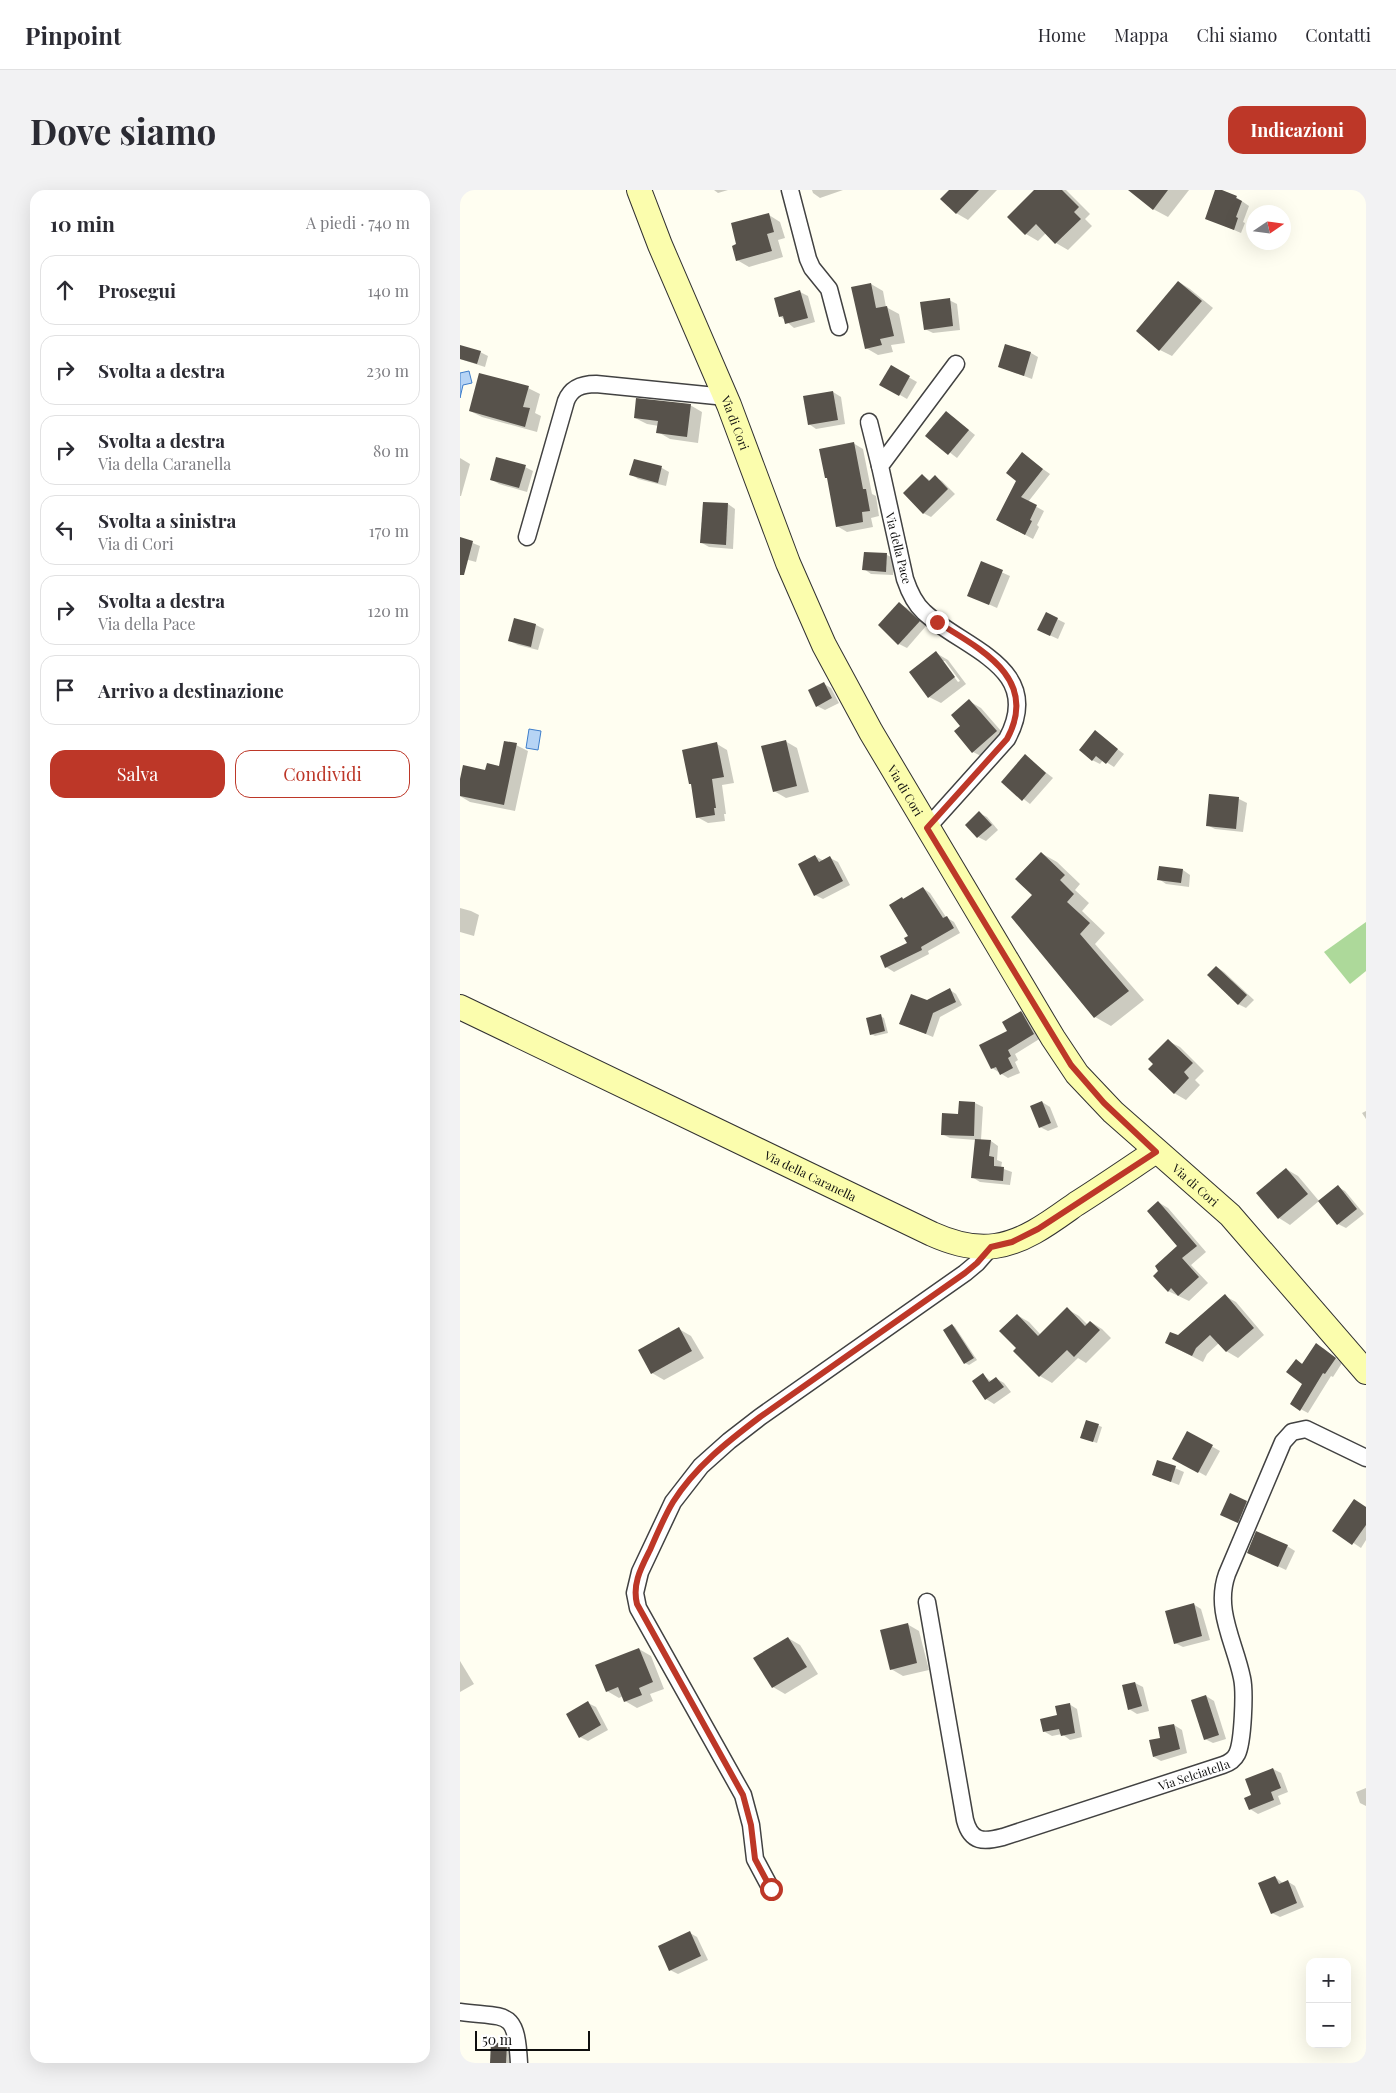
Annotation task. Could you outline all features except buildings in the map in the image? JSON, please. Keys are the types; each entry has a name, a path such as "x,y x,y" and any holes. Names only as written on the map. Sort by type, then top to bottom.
{"main road":[{"name":"Via di Cori","path":"639,190 668,263 726,397 781,546 821,638 857,708 927,828 1071,1065 1104,1103 1156,1152 1210,1196 1230,1216 1366,1372"},
{"name":"Via della Caranella","path":"460,1007 938,1237 968,1246 991,1247 1012,1242 1038,1229 1156,1152"}],"street":[{"path":"790,190 808,259 812,268 829,289 838,327"},
{"path":"880,466 956,364"},
{"path":"527,537 566,401 573,390 582,385 596,384 726,397"},
{"name":"Via della Pace","path":"869,422 904,579 914,600 929,616 1000,666 1011,680 1016,696 1015,720 1007,739 927,828"},
{"path":"771,1889 755,1859 751,1825 743,1795 638,1608 635,1593 637,1578 673,1502 694,1474 712,1456 760,1417 965,1273 991,1247"},
{"name":"Via Selciatella","path":"927,1602 965,1820 968,1829 975,1838 984,1840 1003,1837 1214,1768 1229,1762 1238,1753 1243,1701 1242,1677 1224,1612 1223,1587 1283,1442 1292,1432 1306,1428 1366,1458"},
{"path":"460,2012 501,2017 508,2020 516,2032 519,2063"}],"green space":[{"path":"1366,922 1366,971 1350,984 1324,952"}],"water":[{"path":"469,371 472,383 463,385 460,398 460,373"},
{"path":"529,729 541,731 538,750 526,748"}],"route":[{"path":"771,1889 755,1859 751,1825 743,1795 637,1604 635,1593 637,1578 665,1517 673,1502 694,1474 729,1441 760,1417 965,1273 991,1247 1012,1242 1038,1229 1156,1152 1104,1103 1071,1065 927,828 1007,739 1016,713 1014,685 1007,674 997,663 937,622"}]}
